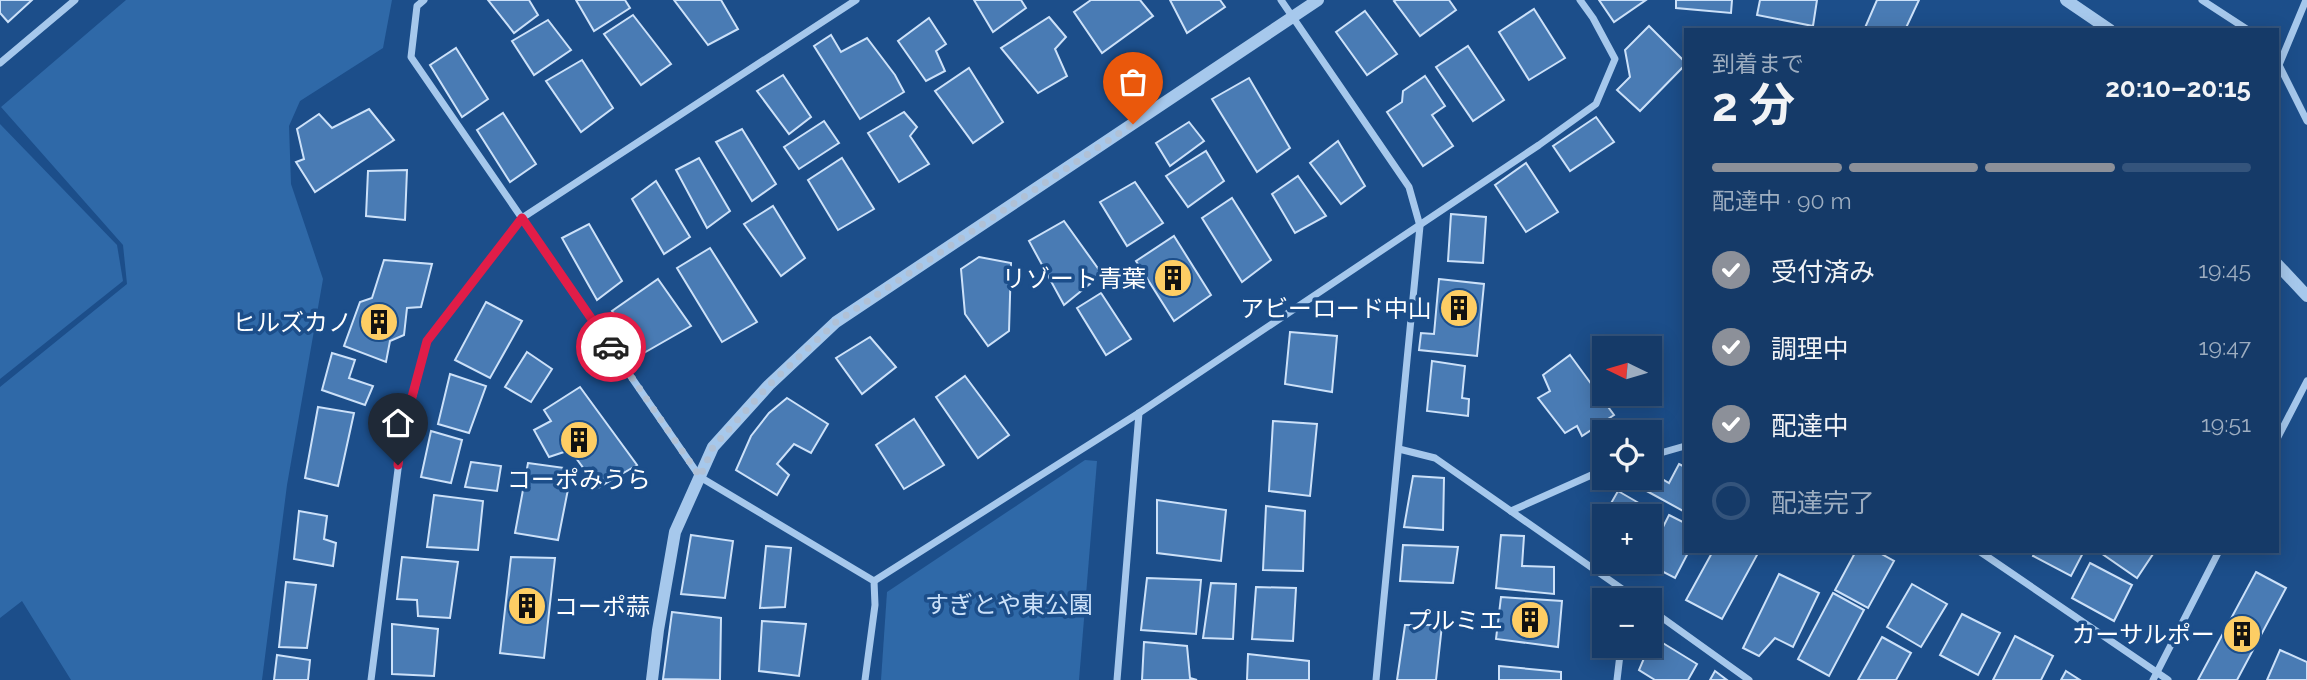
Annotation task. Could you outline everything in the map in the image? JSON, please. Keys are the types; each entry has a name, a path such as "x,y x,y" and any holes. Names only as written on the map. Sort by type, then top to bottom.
{"street":[{"path":"0,63 75,0"},
{"path":"424,0 417,6 411,57 700,477 874,581"},
{"path":"371,680 401,438 427,341 522,218 856,0"},
{"path":"1281,0 1409,187 1420,226 1376,680"},
{"path":"652,680 657,630 675,532 713,447 769,385 836,322 1318,0"},
{"path":"874,581 1139,412 1420,226 1596,104 1615,59 1580,0"},
{"path":"2066,0 2107,28"},
{"path":"2202,0 2245,28"},
{"path":"2279,60 2306,0"},
{"path":"2279,64 2307,121"},
{"path":"2279,266 2307,296"},
{"path":"2279,435 2307,381"},
{"path":"1117,680 1139,412"},
{"path":"1662,453 1684,446"},
{"path":"1399,449 1435,458 1615,588"},
{"path":"1511,512 1592,474"},
{"path":"1982,553 2168,680"},
{"path":"1993,559 1997,553"},
{"path":"2153,680 2218,553"},
{"path":"865,680 875,605 874,581"},
{"path":"1662,618 1749,680"},
{"path":"1617,680 1620,658"}],"green space":[{"path":"126,0 392,0 383,48 300,101 289,126 291,184 323,279 287,485 262,680 71,680 22,601 0,618 0,387 127,284 123,245 1,107"},
{"path":"0,124 117,245 123,281 0,379"},
{"name":"すぎとや東公園","path":"1085,460 1097,461 1079,680 881,680 887,592"}],"building":[{"path":"0,0 32,0 8,22 0,13"},
{"path":"488,0 529,0 538,15 514,33"},
{"path":"576,0 625,0 630,8 594,31"},
{"path":"674,0 721,0 738,29 708,45"},
{"path":"974,0 1021,0 1026,8 993,32"},
{"path":"1091,0 1140,0 1153,16 1102,53 1074,12"},
{"path":"1170,0 1220,0 1225,7 1187,33"},
{"path":"1449,0 1456,10 1420,36 1394,1"},
{"path":"1599,0 1646,0 1614,22"},
{"path":"1676,0 1732,0 1731,13 1676,8"},
{"path":"1760,0 1817,0 1813,26 1757,15"},
{"path":"1877,0 1919,0 1906,28 1865,28"},
{"path":"1534,9 1565,58 1529,80 1499,32"},
{"path":"1365,11 1397,54 1367,75 1336,32"},
{"path":"633,15 671,64 641,85 604,34"},
{"path":"1049,17 1066,37 1055,49 1067,76 1038,93 1001,48"},
{"path":"929,18 946,44 936,51 945,71 926,81 898,41"},
{"path":"548,20 571,50 534,75 512,41"},
{"path":"1649,26 1684,61 1684,66 1640,111 1617,90 1630,77 1625,50"},
{"path":"831,35 841,52 867,38 895,75 904,92 860,119 814,46"},
{"path":"1468,46 1504,100 1473,121 1436,67"},
{"path":"456,48 488,99 462,117 430,65"},
{"path":"582,60 613,108 581,132 546,81"},
{"path":"969,68 1003,122 973,143 935,91"},
{"path":"783,75 811,117 789,134 757,91"},
{"path":"1425,76 1445,106 1432,115 1453,146 1423,166 1387,112 1402,102 1403,91"},
{"path":"1249,78 1290,148 1257,172 1212,99"},
{"path":"369,109 394,140 315,192 296,162 304,159 297,129 319,114 332,128"},
{"path":"904,112 917,127 910,136 929,164 899,182 868,133"},
{"path":"503,113 536,164 510,182 477,130"},
{"path":"1596,117 1614,142 1570,171 1553,146"},
{"path":"824,121 839,143 799,169 784,147"},
{"path":"1189,122 1204,141 1170,166 1156,143"},
{"path":"742,129 776,184 752,201 716,142"},
{"path":"1338,141 1365,186 1341,204 1310,163"},
{"path":"1206,151 1224,181 1188,207 1166,176"},
{"path":"699,158 730,211 707,228 676,170"},
{"path":"842,158 874,209 838,230 808,180"},
{"path":"1526,163 1558,212 1526,232 1495,185"},
{"path":"407,170 405,220 366,216 368,171"},
{"path":"1298,176 1326,216 1295,233 1272,194"},
{"path":"656,181 690,237 664,254 632,199"},
{"path":"1135,182 1163,223 1127,246 1100,202"},
{"path":"1232,198 1271,260 1242,282 1202,218"},
{"path":"773,206 805,258 781,276 744,224"},
{"path":"1451,214 1486,217 1483,263 1448,261"},
{"path":"1064,221 1102,274 1064,305 1029,241"},
{"path":"589,224 622,281 597,300 562,238"},
{"name":"リゾート青葉","path":"1174,236 1211,295 1174,321 1136,261"},
{"path":"710,248 757,322 722,342 677,268"},
{"path":"979,257 1011,263 1009,331 988,346 965,314 961,269"},
{"name":"ヒルズカノ","path":"384,260 432,264 421,307 407,308 404,335 390,341 386,362 344,346 360,302 372,298"},
{"path":"658,279 691,326 642,354 612,311"},
{"name":"アビーロード中山","path":"1439,279 1484,284 1477,356 1419,350 1421,333 1434,334"},
{"path":"1101,293 1131,339 1106,355 1077,308"},
{"path":"486,302 522,321 490,378 455,360"},
{"path":"1290,332 1337,336 1332,392 1285,384"},
{"path":"870,337 896,367 862,394 836,358"},
{"path":"527,352 552,369 531,402 505,387"},
{"path":"332,353 355,360 349,378 373,386 365,405 322,390"},
{"path":"1570,355 1592,385 1592,406 1607,406 1614,415 1606,420 1592,420 1592,429 1582,436 1577,426 1565,433 1538,398 1550,391 1543,375"},
{"path":"1432,361 1465,366 1462,398 1469,399 1468,416 1427,411"},
{"path":"450,374 486,386 469,433 438,424"},
{"path":"965,376 1009,435 978,458 936,397"},
{"name":"コーポみうら","path":"580,387 637,465 598,488 570,450 549,457 534,430 551,421 544,410"},
{"path":"787,398 828,424 811,453 794,444 777,464 789,475 777,495 736,470 751,436 769,413"},
{"path":"318,407 354,413 338,486 305,478"},
{"path":"914,419 944,465 904,489 876,445"},
{"path":"1273,421 1317,424 1310,496 1269,491"},
{"path":"431,431 462,440 451,483 421,477"},
{"path":"471,462 501,466 497,491 465,487"},
{"path":"528,463 572,469 558,540 515,533"},
{"path":"1679,464 1684,466 1684,511 1645,490 1662,490 1662,479 1669,483"},
{"path":"1413,476 1444,478 1443,530 1404,527"},
{"path":"1618,491 1641,504 1611,504"},
{"path":"434,495 483,501 478,550 427,547"},
{"path":"1157,500 1226,510 1221,561 1157,553"},
{"path":"1266,506 1305,511 1303,571 1263,570"},
{"path":"299,511 327,516 324,539 336,543 333,566 294,559"},
{"path":"1669,515 1684,522 1684,553 1688,553 1675,578 1662,571 1662,529"},
{"path":"691,535 733,541 725,598 681,594"},
{"path":"1501,535 1524,536 1522,566 1554,567 1554,594 1496,588"},
{"path":"1403,545 1458,547 1453,583 1400,581"},
{"path":"766,546 791,548 785,607 760,608"},
{"path":"1712,553 1757,555 1722,619 1686,600"},
{"path":"1855,553 1880,553 1894,561 1868,608 1835,590"},
{"path":"2034,553 2083,553 2071,576 2033,556"},
{"path":"2101,553 2154,553 2137,578"},
{"path":"402,557 458,562 450,618 418,616 417,600 397,599"},
{"name":"コーポ蒜","path":"511,557 555,558 544,658 500,653"},
{"path":"2090,563 2132,585 2114,621 2072,598"},
{"name":"カーサルポー","path":"2256,572 2286,588 2237,680 2198,680"},
{"path":"1779,574 1819,593 1793,647 1775,638 1759,656 1743,648"},
{"path":"1147,578 1201,580 1196,634 1141,630"},
{"path":"286,582 316,585 307,648 279,647"},
{"path":"1211,583 1236,584 1233,639 1203,638"},
{"path":"1912,584 1947,604 1921,647 1887,627"},
{"path":"1256,587 1296,588 1293,641 1252,639"},
{"path":"1833,593 1864,610 1829,676 1798,659"},
{"name":"プルミエ","path":"1501,597 1562,601 1558,647 1496,639"},
{"path":"672,612 721,618 720,680 663,679"},
{"path":"1962,614 2000,633 1978,675 1940,655"},
{"path":"762,621 806,624 799,676 759,671"},
{"path":"392,624 438,629 434,676 392,674"},
{"path":"1405,625 1442,625 1436,680 1397,680"},
{"path":"2015,636 2053,656 2041,680 1993,680"},
{"path":"1882,637 1911,653 1896,680 1858,680"},
{"path":"1144,642 1187,646 1190,678 1197,680 1142,680"},
{"path":"1662,643 1697,664 1688,680 1655,680 1639,670 1644,658 1662,658"},
{"path":"2280,650 2307,662 2307,680 2267,680"},
{"path":"1248,654 1309,661 1309,680 1247,680"},
{"path":"277,655 310,660 308,680 274,680"},
{"path":"1499,666 1561,672 1561,680 1499,680"},
{"path":"1715,671 1727,680 1710,680"},
{"path":"2066,671 2080,680 2061,680"}],"way so far":[{"path":"611,347 700,477 713,447 769,385 836,322 1133,124"}],"place":[{"name":"リゾート青葉","path":"1173,278"},
{"name":"アビーロード中山","path":"1459,308"},
{"name":"ヒルズカノ","path":"379,322"},
{"name":"コーポみうら","path":"579,440"},
{"name":"コーポ蒜","path":"527,606"},
{"name":"プルミエ","path":"1530,620"},
{"name":"カーサルポー","path":"2242,634"}],"route":[{"path":"398,465 401,438 427,341 522,218 611,347"}]}
